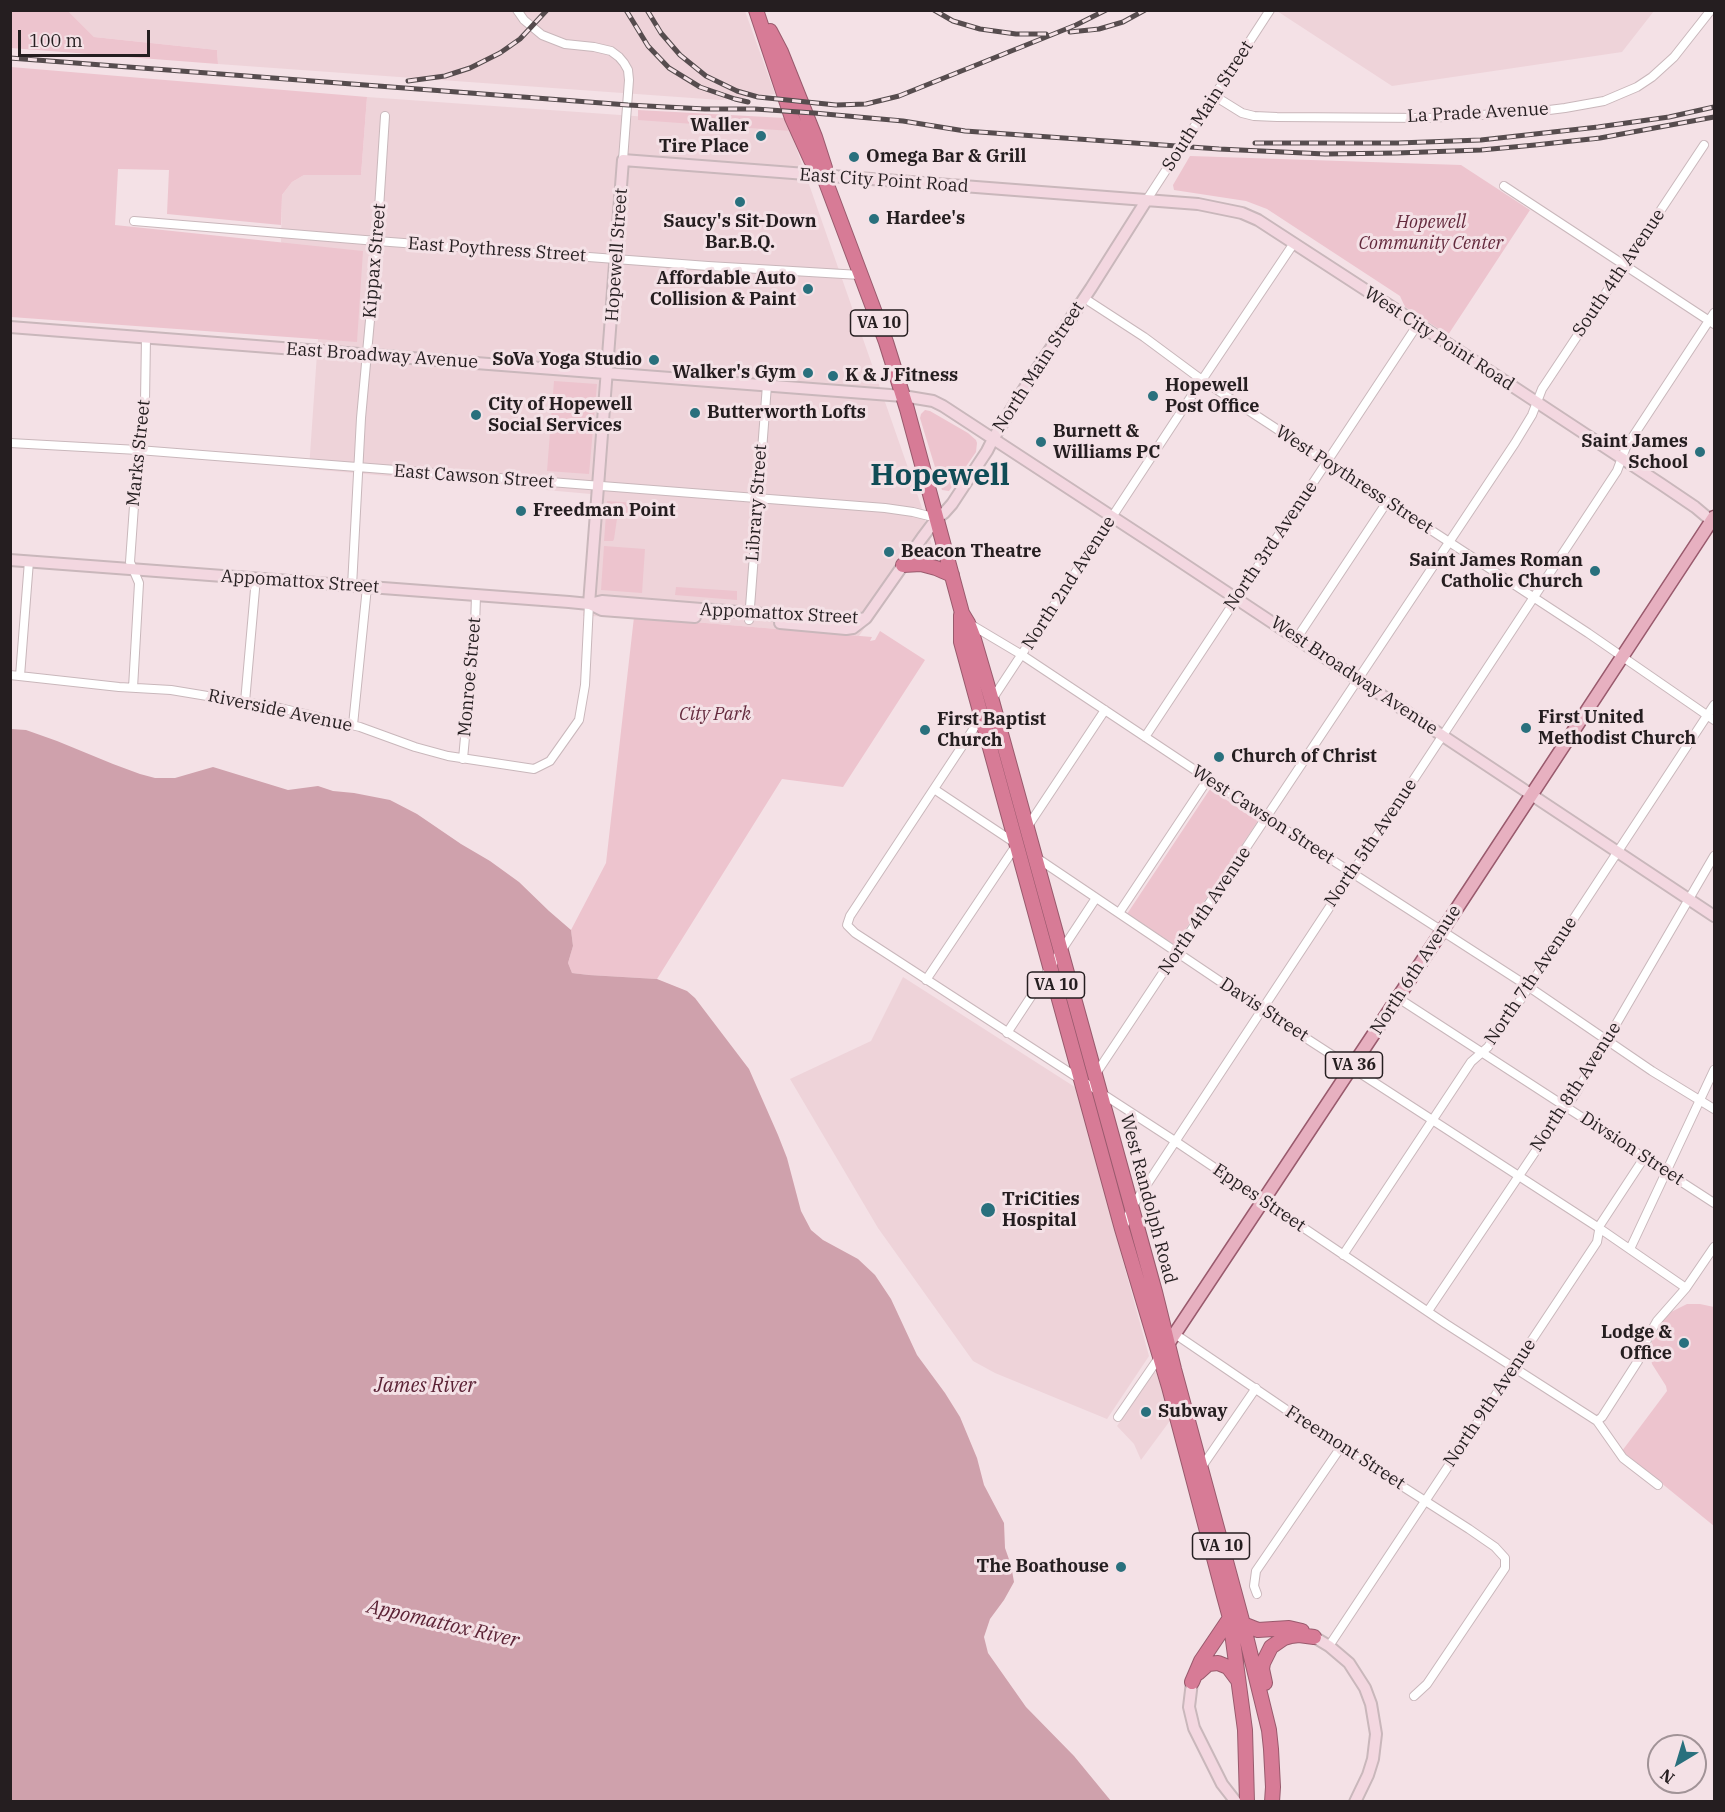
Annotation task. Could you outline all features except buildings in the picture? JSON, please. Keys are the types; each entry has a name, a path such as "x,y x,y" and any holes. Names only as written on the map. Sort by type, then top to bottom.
{"highway":[{"name":"VA 10","path":"757,10 792,118 811,160 824,177 886,342 937,518"},
{"name":"West Randolph Road","path":"937,518 963,619 992,701 1061,952 1122,1229 1269,1730 1272,1802"},
{"path":"903,565 921,564 952,575"},
{"name":"West Randolph Road","path":"963,619 961,642 1051,968 1089,1078 1100,1093 1171,1339 1236,1621 1246,1751 1247,1802"},
{"path":"1192,1682 1201,1660 1236,1621 1263,1630 1296,1629 1314,1637"},
{"path":"1271,1749 1276,1727 1263,1675 1265,1657 1271,1647 1284,1638 1299,1635 1314,1637"},
{"path":"1192,1682 1203,1668 1218,1663 1233,1671 1239,1683"}],"main road":[{"name":"North 6th Avenue","path":"1160,1356 1714,521"}],"street":[{"name":"Hopewell Street","path":"517,10 524,20 542,35 565,44 611,51 624,63 628,70 629,80 583,700 579,720 562,746"},
{"name":"South Main Street","path":"1146,201 1270,10"},
{"name":"La Prade Avenue","path":"1213,95 1242,113 1254,116 1346,119 1533,112 1604,101 1621,95 1652,77 1674,57 1711,10"},
{"name":"Kippax Street","path":"352,586 358,467 385,116"},
{"name":"South 4th Avenue","path":"1536,402 1542,388 1704,146"},
{"name":"East City Point Road","path":"623,160 1146,201"},
{"path":"1504,186 1713,320"},
{"name":"West City Point Road","path":"1146,201 1198,204 1232,210 1258,220 1714,521"},
{"name":"North Main Street","path":"866,618 937,518 952,504 1146,201"},
{"name":"East Poythress Street","path":"134,221 616,259 860,275"},
{"name":"North 2nd Avenue","path":"926,980 855,933 847,925 849,916 1294,243"},
{"name":"West Poythress Street","path":"1084,298 1144,337 1202,380 1534,598 1711,718"},
{"name":"North 5th Avenue","path":"1122,1229 1132,1207 1261,1009 1617,471 1626,447 1713,320"},
{"name":"North 3rd Avenue","path":"1145,737 1418,324"},
{"name":"East Broadway Avenue","path":"10,327 903,396 933,400 993,439"},
{"name":"Marks Street","path":"133,688 139,583 130,562 138,450 145,401 146,338"},
{"name":"Library Street","path":"749,617 766,385"},
{"name":"North 4th Avenue","path":"1089,1078 1267,818 1515,443 1532,415 1536,402"},
{"name":"West Broadway Avenue","path":"993,439 1358,678 1714,916"},
{"name":"East Cawson Street","path":"10,442 885,508 937,518"},
{"path":"1297,638 1388,502"},
{"name":"Appomattox Street","path":"10,560 589,604 602,601 749,617 850,621 866,618"},
{"path":"20,676 29,561"},
{"path":"245,702 256,578"},
{"path":"353,725 367,587"},
{"name":"Monroe Street","path":"463,759 476,596"},
{"name":"West Cawson Street","path":"963,619 1022,655 1267,818 1529,987 1652,1071 1714,1109"},
{"name":"Riverside Avenue","path":"10,675 171,690 280,708 353,725 448,756 534,769 550,761 562,746"},
{"name":"North 7th Avenue","path":"1343,1255 1471,1062 1488,1047 1618,851 1711,718 1714,705"},
{"path":"1089,1078 1007,1032 926,980 1105,710"},
{"path":"1119,913 1208,779"},
{"name":"Davis Street","path":"934,789 1261,1009 1599,1228 1686,1288"},
{"name":"North 8th Avenue","path":"1428,1311 1567,1107 1608,1041 1714,856"},
{"path":"1007,1032 1096,898"},
{"name":"Divsion Street","path":"1398,998 1714,1203"},
{"path":"1630,1249 1714,1070"},
{"name":"Eppes Street","path":"1100,1093 1597,1421 1623,1458 1658,1485"},
{"name":"North 9th Avenue","path":"1329,1647 1597,1242 1599,1228 1644,1158"},
{"path":"1597,1421 1602,1417 1638,1361 1657,1321 1686,1288 1714,1247"},
{"name":"Freemont Street","path":"1171,1339 1256,1388 1341,1447 1495,1547 1505,1558 1505,1568 1427,1684 1414,1696"},
{"name":"North 6th Avenue","path":"1118,1417 1160,1356"},
{"path":"1200,1469 1256,1388"},
{"path":"1257,1594 1254,1586 1256,1571 1341,1447"},
{"path":"1314,1637 1349,1663 1365,1688 1371,1704 1375,1745 1373,1759 1368,1775 1354,1802"},
{"path":"1192,1682 1189,1707 1194,1728 1216,1774 1236,1802"}],"shaded area":[{"path":"69,10 745,11 775,94 720,100 218,64 217,50 94,37"},
{"path":"1277,11 1654,11 1622,52 1392,86"},
{"path":"367,97 789,127 921,505 941,580 919,568 905,570 859,636 634,617 583,616 591,494 309,469 318,339 357,341 281,242 282,195 292,182 304,175 361,175"},
{"name":"TriCities Hospital","path":"903,977 1078,1089 1149,1356 1107,1419 995,1373 973,1361 878,1228 790,1079 871,1041"},
{"path":"1154,1373 1160,1373 1172,1418 1141,1460 1134,1444 1117,1426"}],"green space":[{"path":"10,11 69,11 94,37 217,50 218,64 11,48"},
{"path":"11,67 367,97 361,175 304,175 292,182 282,195 281,225 167,214 169,170 118,169 115,225 363,251 357,342 11,317"},
{"path":"638,110 785,118 791,131 638,120"},
{"name":"Hopewell Community Center","path":"1190,156 1461,165 1530,210 1448,335 1405,307 1400,296 1267,209 1246,201 1174,190 1173,185"},
{"path":"554,381 597,384 589,474 547,471"},
{"path":"925,410 968,433 977,443 976,452 949,491 942,490 920,418"},
{"path":"607,501 648,504 647,515 618,512 614,539 604,541"},
{"path":"604,546 645,549 642,593 601,590"},
{"path":"676,587 737,591 737,600 675,595"},
{"name":"City Park","path":"634,617 872,637 870,641 875,640 880,631 925,660 843,787 782,779 657,979 572,973 568,963 573,946 571,930 606,863"},
{"path":"1210,789 1258,821 1175,945 1127,914"},
{"path":"1687,1304 1714,1307 1714,1526 1622,1451 1667,1391 1652,1364 1650,1353 1653,1334 1667,1314"}],"water":[{"name":"James River","path":"11,729 26,730 155,778 175,778 213,767 288,790 318,786 333,791 390,800 417,814 490,861 519,882 571,930 573,946 568,963 572,973 657,979 687,991 695,998 749,1069 787,1158 801,1211 811,1230 823,1240 858,1259 875,1275 891,1299 917,1355 960,1417 977,1458 984,1485 1004,1523 1005,1548 1014,1582 990,1619 984,1637 988,1653 1026,1707 1074,1756 1111,1801 11,1801"}],"railway":[{"path":"408,81 445,76 470,68 500,53 520,39 547,10"},
{"path":"626,10 648,46 669,68 700,87 748,102"},
{"path":"647,10 661,33 680,55 706,76 737,91 758,97 836,105 866,104 899,96 1076,25 1106,10"},
{"path":"934,10 953,21 980,29 1016,34 1046,34"},
{"path":"1070,32 1099,29 1123,22 1145,10"},
{"path":"10,58 628,105 814,113 903,121 965,131 1325,154 1481,150 1535,145 1600,138 1714,117"},
{"path":"1255,143 1398,143 1481,140 1669,117 1714,107"}],"place":[{"name":"Waller Tire Place","path":"761,136"},
{"name":"Omega Bar & Grill","path":"854,157"},
{"name":"Saucy's Sit-Down Bar.B.Q.","path":"740,202"},
{"name":"Hardee's","path":"874,219"},
{"name":"Affordable Auto Collision & Paint","path":"808,289"},
{"name":"SoVa Yoga Studio","path":"654,360"},
{"name":"Walker's Gym","path":"808,373"},
{"name":"K & J Fitness","path":"833,376"},
{"name":"Hopewell Post Office","path":"1153,396"},
{"name":"Butterworth Lofts","path":"695,413"},
{"name":"City of Hopewell Social Services","path":"476,415"},
{"name":"Burnett & Williams PC","path":"1041,442"},
{"name":"Saint James School","path":"1700,452"},
{"name":"Freedman Point","path":"521,511"},
{"name":"Beacon Theatre","path":"889,552"},
{"name":"Saint James Roman Catholic Church","path":"1595,571"},
{"name":"First United Methodist Church","path":"1526,728"},
{"name":"First Baptist Church","path":"925,730"},
{"name":"Church of Christ","path":"1219,757"},
{"name":"TriCities Hospital","path":"988,1210"},
{"name":"Lodge & Office","path":"1684,1343"},
{"name":"Subway","path":"1146,1412"},
{"name":"The Boathouse","path":"1121,1567"}],"district":[{"name":"Hopewell","path":"940,476"}],"water label":[{"name":"Appomattox River","path":"443,1624"}]}
